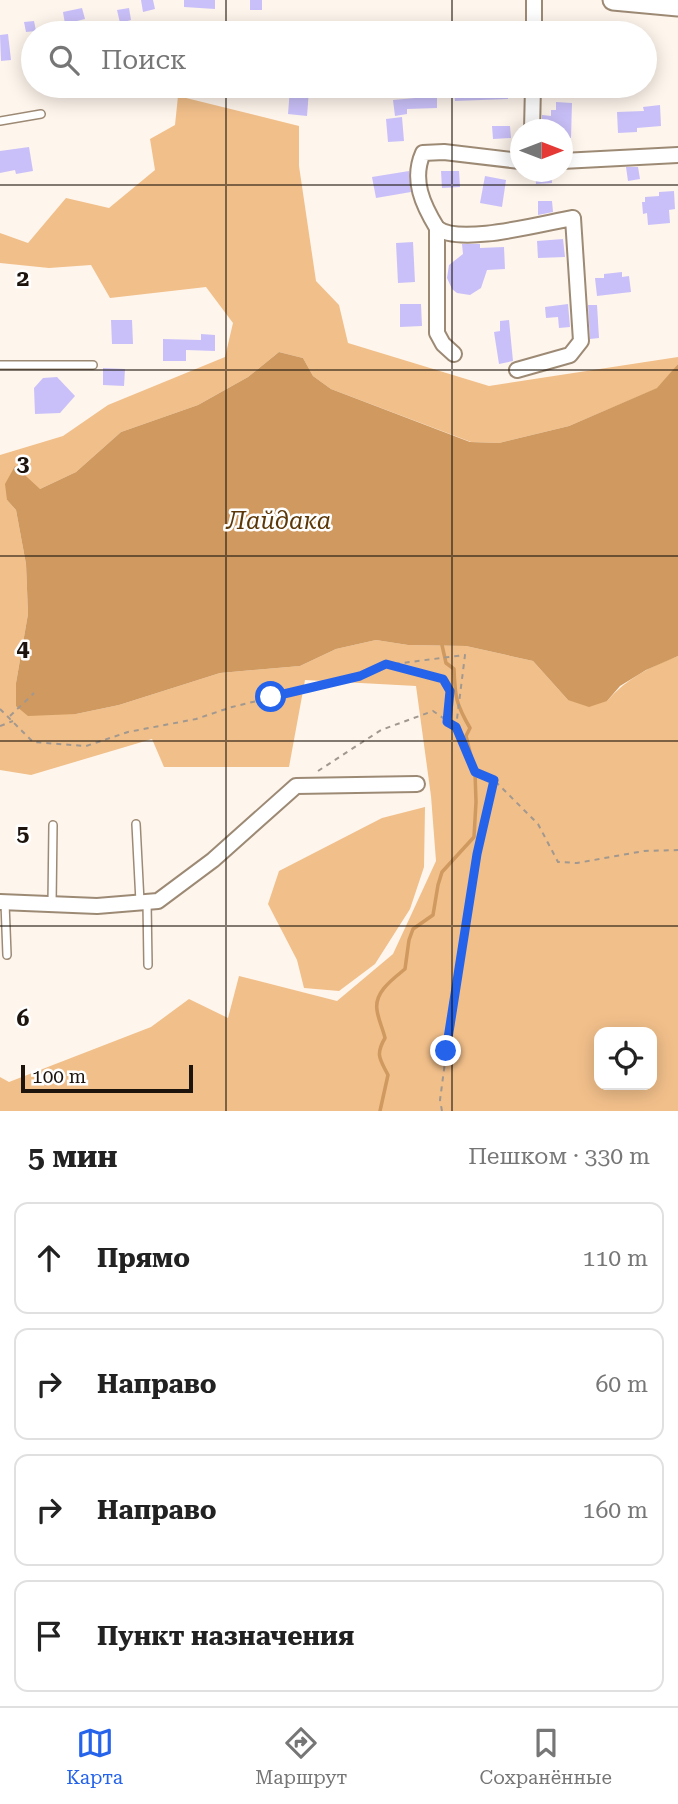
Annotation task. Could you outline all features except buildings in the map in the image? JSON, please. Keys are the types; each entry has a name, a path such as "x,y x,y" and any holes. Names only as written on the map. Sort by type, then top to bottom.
{"main road":[{"path":"613,0 678,6"}],"street":[{"path":"534,0 534,21"},
{"path":"532,119 533,98"},
{"path":"510,160 444,152 423,153 417,167 422,203 443,233 475,236 573,218 581,341 570,355 517,370"},
{"path":"573,160 678,155"},
{"path":"437,228 437,333 443,344 454,354"},
{"path":"3,902 97,906 158,901 213,860 296,786 417,784"}],"lane":[{"path":"0,121 41,114"},
{"path":"0,365 93,365"},
{"path":"136,824 148,965"},
{"path":"52,905 53,825"},
{"path":"3,902 7,955"}],"path":[{"path":"0,709 14,720 33,742 86,746 128,732 195,719 232,707 360,676 386,664 465,655 456,727 475,772 494,780 538,824 558,862 577,863 644,851 678,850"},
{"path":"386,664 443,679 450,691 447,722"},
{"path":"10,717 34,693"},
{"path":"317,772 382,730 433,711 456,727"},
{"path":"0,726 14,720"},
{"path":"442,1111 440,1100 455,991 477,854 494,780"}],"shaded area":[{"path":"178,98 299,126 299,166 316,281 339,305 348,343 489,386 678,357 678,364 658,388 569,426 499,443 471,442 331,389 313,376 303,358 279,352 248,377 198,405 121,432 76,472 40,489 7,500 16,510 26,564 28,614 16,683 16,705 76,714 119,705 220,673 300,666 336,649 376,640 408,645 466,646 533,661 568,700 607,701 622,686 640,674 678,656 678,1111 0,1111 0,1077 9,1082 151,1027 189,999 228,1018 239,976 337,1001 393,954 436,861 431,796 416,686 305,680 289,767 164,767 152,739 31,775 0,770 0,455 63,436 108,405 225,357 233,323 206,287 110,298 91,265 49,268 0,263 0,233 28,243 66,198 109,208 155,170 150,139 175,125"},
{"path":"425,807 424,867 410,909 375,964 339,991 304,988 297,960 268,904 279,871 382,818"}],"water":[{"name":"Лайдака","path":"279,352 303,358 313,376 331,389 470,442 499,443 569,426 657,388 678,364 678,656 646,670 620,686 607,701 589,707 568,700 533,661 466,646 408,645 376,640 336,649 300,666 220,673 119,705 76,714 28,716 16,706 16,683 28,614 26,564 16,510 7,500 5,484 15,466 40,489 76,472 121,432 198,405 248,377"}],"waterway":[{"path":"380,1111 388,1075 380,1057 385,1038 378,1013 378,997 385,986 405,969 413,929 433,915 442,872 474,837 475,772 466,736 470,728 457,700 454,669 446,663 442,645"}],"route":[{"path":"271,697 360,676 386,664 443,679 450,691 447,722 456,727 475,772 494,780 477,854 446,1051"}]}
